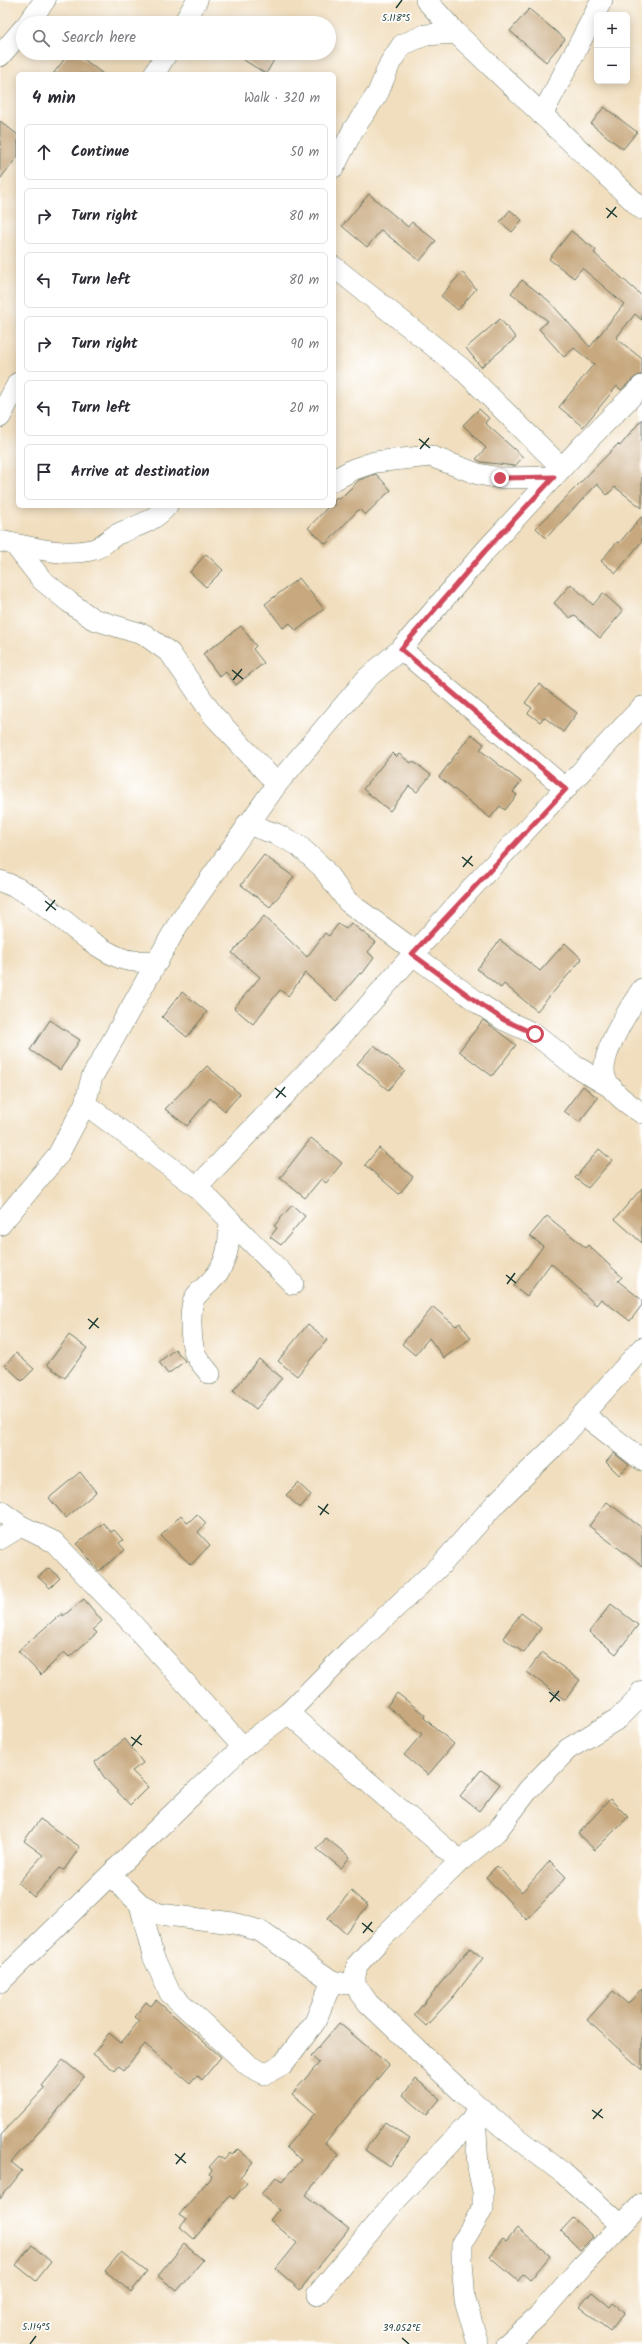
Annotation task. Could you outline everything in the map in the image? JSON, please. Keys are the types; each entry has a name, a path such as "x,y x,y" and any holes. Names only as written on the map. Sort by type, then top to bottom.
{"street":[{"path":"33,16 45,0"},
{"path":"188,16 196,0"},
{"path":"426,0 456,33 642,209"},
{"path":"542,115 602,0"},
{"path":"336,163 353,130 378,93 390,63 402,45 424,35 456,33"},
{"path":"0,56 16,37"},
{"path":"155,72 163,60"},
{"path":"336,269 460,368 558,473"},
{"path":"0,1225 58,1155 85,1104 92,1077 178,926 247,824 277,784 367,678 401,649 485,551 642,386"},
{"path":"0,417 16,387"},
{"path":"336,479 354,469 375,462 430,456 478,474 500,478 558,473"},
{"path":"7,542 49,551 91,550 102,546 117,534 156,518 165,508"},
{"path":"7,542 42,580 68,602 93,619 145,635 170,653 213,715 277,784"},
{"path":"401,649 566,789"},
{"path":"197,1187 346,1031 414,952 642,707"},
{"path":"247,824 276,834 298,845 322,867 348,902 480,1004 504,1020 535,1034 575,1066 612,1088"},
{"path":"0,881 18,886 87,939 119,958 134,961 158,962"},
{"path":"642,989 627,1013 604,1064 606,1079 612,1088 628,1104 642,1113"},
{"path":"85,1104 197,1187 293,1284"},
{"path":"210,1374 195,1353 191,1320 192,1304 195,1297 208,1286 220,1270 228,1251 230,1221"},
{"path":"0,1982 243,1747 288,1713 350,1650 441,1565 496,1503 552,1449 642,1348"},
{"path":"583,1414 642,1460"},
{"path":"0,1511 21,1526 54,1542 128,1620 243,1747"},
{"path":"0,1539 21,1526"},
{"path":"621,2225 563,2173 477,2110 368,2003 355,1985 357,1966 460,1861 497,1830 530,1789 568,1749 619,1718 634,1703 642,1691"},
{"path":"288,1713 460,1861"},
{"path":"110,1875 140,1904 159,1914 233,1923 260,1931 332,1982 355,1985"},
{"path":"140,1904 153,1956 170,1993 249,2066 265,2074 283,2064 315,2022 332,1982"},
{"path":"317,2295 396,2200 471,2121 477,2110"},
{"path":"477,2110 478,2168 483,2191 483,2208 462,2244 462,2262 465,2300 478,2344"},
{"path":"507,2344 538,2316 642,2204"}],"building":[{"path":"529,9 565,39 546,62 510,31"},
{"path":"64,60 85,60 100,72 55,72"},
{"path":"244,60 274,60 267,72 263,72"},
{"path":"604,107 637,132 623,149 591,124"},
{"path":"0,121 16,133 16,159 0,179"},
{"path":"369,194 408,227 412,222 436,241 420,261 381,230 367,247 342,226"},
{"path":"510,210 522,220 512,232 500,222"},
{"path":"571,231 596,250 594,253 642,296 642,320 635,314 616,338 642,359 642,374 634,378 621,390 617,386 583,427 559,407 594,364 574,348 564,357 539,329 548,321 511,293 522,280 549,301 590,347 624,304 582,268 574,278 549,259"},
{"path":"462,272 476,289 458,310 441,296"},
{"path":"500,319 516,338 481,367 466,348"},
{"path":"479,409 489,418 485,423 523,457 515,466 481,462 476,459 486,448 463,425"},
{"path":"642,419 642,508 615,487 607,495 597,484 546,538 536,528 618,444 620,446"},
{"path":"376,474 391,490 365,515 359,509 326,544 308,528 327,508 336,508 336,499 337,498 339,500 359,480"},
{"path":"642,516 642,541 616,573 601,561"},
{"path":"206,554 223,570 206,587 190,572"},
{"path":"299,578 324,609 296,631 290,623 283,628 265,604"},
{"path":"571,584 593,605 603,593 623,611 600,638 574,615 570,618 554,603"},
{"path":"241,626 256,646 253,649 264,663 236,685 226,672 220,677 203,654"},
{"path":"539,684 577,713 563,732 544,717 540,722 528,713 532,708 525,703"},
{"path":"471,734 484,744 480,750 521,782 513,792 517,795 505,810 500,806 490,818 439,777"},
{"path":"392,753 396,757 399,754 411,763 413,761 431,775 417,792 409,786 390,811 363,789"},
{"path":"264,855 294,877 270,907 241,885"},
{"path":"264,916 307,957 325,933 329,936 338,924 346,929 351,923 376,942 368,952 374,958 362,974 360,973 336,1001 305,973 288,996 280,990 253,1024 234,1008 260,977 232,953"},
{"path":"500,940 540,971 565,943 582,959 537,1011 504,984 501,988 477,969"},
{"path":"182,992 207,1012 187,1037 162,1017"},
{"path":"50,1020 80,1040 60,1070 30,1050"},
{"path":"483,1020 516,1045 492,1076 459,1051"},
{"path":"374,1045 405,1071 388,1090 357,1064"},
{"path":"207,1066 240,1094 225,1111 210,1098 187,1126 165,1109"},
{"path":"583,1086 598,1098 579,1122 564,1111"},
{"path":"311,1138 342,1163 326,1183 321,1179 305,1198 280,1178"},
{"path":"379,1148 413,1177 399,1194 365,1165"},
{"path":"599,1149 612,1160 588,1188 575,1178"},
{"path":"642,1188 642,1243 615,1219"},
{"path":"292,1205 305,1216 281,1245 270,1237 277,1228 274,1226"},
{"path":"547,1216 586,1248 588,1245 622,1277 618,1281 642,1300 642,1305 630,1321 601,1299 596,1305 551,1263 527,1296 514,1286 543,1246 530,1236"},
{"path":"433,1307 456,1326 460,1323 471,1338 444,1358 429,1338 415,1355 402,1344"},
{"path":"308,1324 327,1340 297,1376 278,1361"},
{"path":"69,1335 87,1348 65,1378 47,1365"},
{"path":"175,1349 185,1361 168,1374 159,1362"},
{"path":"16,1353 34,1369 22,1381 5,1365"},
{"path":"259,1359 282,1378 256,1409 233,1391"},
{"path":"614,1453 629,1465 619,1475 606,1462"},
{"path":"80,1472 96,1492 66,1518 49,1498"},
{"path":"298,1483 311,1495 300,1508 286,1495"},
{"path":"607,1502 642,1528 642,1566 589,1526"},
{"path":"197,1514 206,1523 198,1532 210,1545 191,1565 161,1536 181,1515 188,1523"},
{"path":"103,1523 111,1532 114,1530 123,1540 119,1543 125,1550 99,1571 77,1544"},
{"path":"49,1568 60,1578 50,1588 38,1577"},
{"path":"84,1599 102,1621 93,1629 97,1633 69,1657 64,1652 41,1675 18,1651 62,1613 63,1616"},
{"path":"611,1604 638,1625 616,1654 589,1632"},
{"path":"521,1613 541,1628 524,1653 503,1638"},
{"path":"542,1652 580,1680 565,1700 527,1672"},
{"path":"397,1693 425,1715 424,1718 454,1744 428,1775 404,1755 422,1734 387,1706"},
{"path":"125,1739 143,1763 132,1771 148,1787 130,1805 104,1777 95,1762"},
{"path":"481,1770 500,1784 479,1811 460,1796"},
{"path":"610,1799 628,1817 595,1850 578,1834"},
{"path":"40,1819 80,1847 64,1870 60,1868 34,1897 18,1883 43,1855 24,1841"},
{"path":"326,1838 350,1857 341,1868 317,1849"},
{"path":"550,1861 566,1877 527,1920 486,1877 497,1866 522,1892"},
{"path":"351,1891 368,1906 345,1933 328,1918"},
{"path":"470,1948 483,1958 454,1996 426,2026 414,2015"},
{"path":"642,1988 642,2070 587,2020 613,1991 628,2004"},
{"path":"156,2000 221,2057 202,2080 197,2075 190,2083 145,2044 124,2070 119,2066 115,2071 93,2054 109,2033 121,2043 139,2021 134,2017 146,2002 151,2006"},
{"path":"339,2023 389,2065 325,2143 339,2155 305,2195 349,2229 300,2290 276,2269 297,2243 270,2220 279,2209 261,2194 276,2177 282,2181 301,2160 286,2147 315,2113 292,2094 319,2063 311,2056"},
{"path":"63,2060 84,2077 51,2119 11,2162 22,2171 0,2199 0,2135 45,2088 42,2086"},
{"path":"416,2079 440,2099 427,2115 403,2095"},
{"path":"385,2122 410,2139 390,2167 365,2150"},
{"path":"238,2149 253,2162 240,2177 247,2183 233,2199 230,2196 194,2239 180,2227 186,2220 179,2215 212,2176 209,2174 212,2170 209,2167 219,2156 224,2160 230,2153 232,2155"},
{"path":"573,2218 593,2237 580,2250 561,2231"},
{"path":"517,2228 550,2256 530,2280 523,2274 518,2281 489,2256 503,2239 506,2241"},
{"path":"184,2244 203,2260 177,2291 158,2276"},
{"path":"32,2245 51,2262 36,2281 16,2265"},
{"path":"121,2252 147,2272 131,2292 105,2271"},
{"path":"592,2292 610,2307 613,2303 625,2312 610,2331 579,2307"}],"route":[{"path":"500,478 524,476 554,477 485,551 401,649 566,789 466,894 412,954 504,1020 535,1034"}]}
